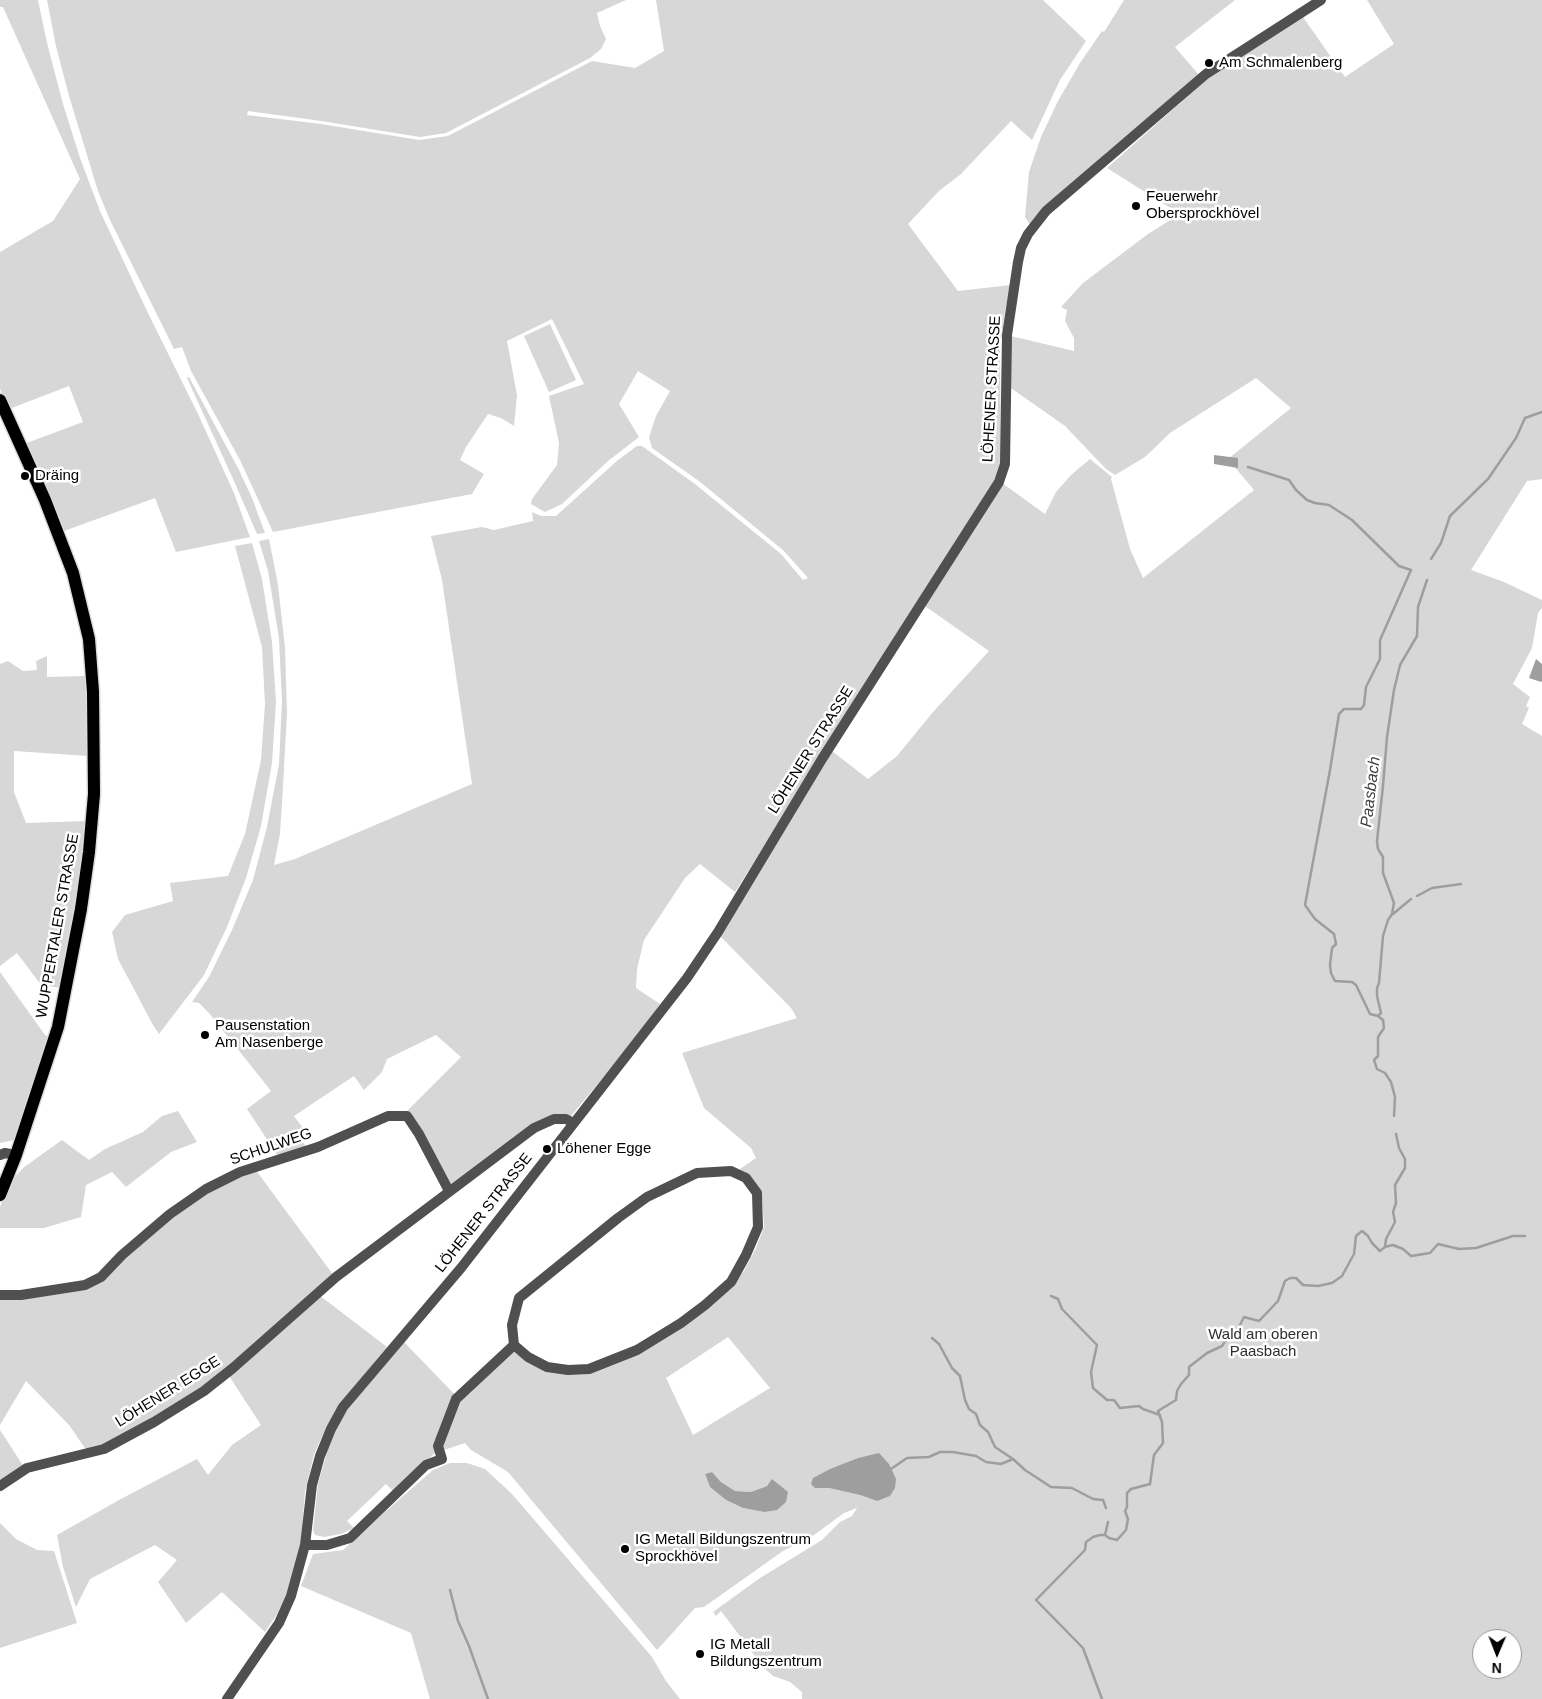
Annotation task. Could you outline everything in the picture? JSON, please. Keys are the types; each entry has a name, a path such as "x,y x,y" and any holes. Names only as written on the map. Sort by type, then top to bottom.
{"main road":[{"name":"WUPPERTALER STRASSE","path":"0,400 45,500 73,573 89,639 93,692 94,794 89,852 81,909 58,1027 16,1155 0,1194"}],"street":[{"name":"LÖHENER STRASSE","path":"227,1699 278,1623 291,1596 305,1545 312,1485 317,1466 331,1428 343,1407 461,1268 687,978 718,932 822,759 999,482 1005,464 1007,335 1018,262 1028,234 1046,211 1206,74 1321,0"},
{"name":"SCHULWEG","path":"0,1295 21,1295 85,1285 101,1277 122,1255 170,1214 206,1189 240,1172 318,1147 388,1116 407,1116 419,1134 449,1191"},
{"name":"LÖHENER EGGE","path":"0,1486 27,1468 104,1449 154,1422 204,1391 233,1368 336,1277 534,1128 554,1119 566,1119 573,1123"},
{"path":"0,1155 5,1153 16,1155"},
{"path":"731,1171 746,1178 757,1193 758,1227 746,1255 731,1282 681,1323 637,1350 589,1369 568,1370 546,1366 528,1357 514,1345 512,1325 519,1298 647,1197 696,1173 731,1171"},
{"path":"305,1545 327,1546 350,1538 426,1465 442,1459 438,1446 456,1399 514,1345"}],"green space":[{"path":"0,0 38,0 63,104 80,158 100,211 198,414 234,493 250,537 176,552 155,498 64,531 24,444 83,422 69,386 9,409 0,389 0,252 53,221 80,179 3,7 0,7"},
{"path":"47,0 626,0 597,13 606,39 601,49 590,58 446,133 420,137 248,111 247,115 321,124 419,140 448,136 592,61 635,68 664,51 656,0 1043,0 1086,41 1060,80 1032,140 1011,121 961,174 939,191 908,224 958,291 1011,285 1005,311 1000,349 1001,461 996,480 735,892 700,864 685,878 644,940 637,969 636,988 660,1004 639,1034 571,1116 563,1116 450,1186 406,1112 461,1057 436,1035 387,1059 382,1072 364,1090 354,1076 294,1116 303,1128 298,1132 307,1149 278,1156 247,1109 271,1091 209,1013 199,1003 192,1002 209,977 232,930 253,880 267,827 279,764 282,701 279,638 268,571 259,541 269,539 278,585 285,648 287,713 280,834 274,865 295,859 472,784 442,580 431,536 482,527 494,530 533,521 532,512 541,516 556,516 618,460 637,446 642,446 695,484 781,554 803,580 808,578 784,551 699,481 652,448 649,437 656,416 670,391 638,371 619,404 639,437 608,461 562,504 545,512 531,504 532,499 557,465 559,443 549,396 584,384 552,319 507,341 517,395 514,426 501,418 488,414 466,447 460,460 484,474 472,494 273,532 240,460 191,371 182,347 174,349 110,220 98,191 69,96 56,46"},
{"path":"1124,0 1235,0 1175,47 1199,75 1108,151 1030,225 1025,217 1029,172 1041,137 1058,101 1080,63 1102,31 1104,32"},
{"name":"Wald am oberen Paasbach","path":"1367,0 1542,0 1542,479 1527,481 1471,570 1504,582 1542,600 1542,608 1538,613 1532,648 1513,684 1530,697 1526,706 1529,708 1522,724 1542,736 1542,1699 802,1699 802,1692 790,1682 773,1676 763,1667 721,1611 716,1616 713,1612 760,1578 822,1540 840,1522 852,1516 857,1508 844,1513 814,1535 783,1551 704,1607 695,1608 657,1650 508,1472 471,1450 465,1443 435,1453 393,1491 386,1484 347,1521 354,1528 341,1534 324,1537 315,1535 313,1530 318,1484 328,1449 343,1415 404,1342 461,1401 514,1352 541,1369 617,1363 648,1349 686,1325 719,1298 744,1271 764,1227 762,1193 755,1182 740,1169 756,1158 751,1148 704,1108 682,1053 797,1018 791,1008 720,936 832,751 868,779 897,756 933,712 989,651 925,606 1002,483 1045,514 1056,492 1071,475 1090,459 1112,477 1130,549 1143,578 1254,490 1228,459 1291,408 1256,378 1170,433 1145,457 1115,475 1106,469 1065,426 1008,386 1011,336 1074,351 1074,338 1065,321 1067,310 1061,307 1083,283 1148,234 1180,214 1107,168 1205,81 1228,64 1303,17 1345,77 1394,44","holes":["728,1337 770,1388 693,1435 666,1378","858,1458 877,1501 829,1488 815,1488 813,1478","712,1472 721,1482 735,1491 751,1492 767,1486 764,1512 743,1508 726,1500 710,1487 705,1474"]},
{"path":"550,324 576,380 549,392 524,336"},
{"path":"189,377 239,470 265,533 257,534 187,378"},
{"path":"252,543 262,579 272,642 276,702 272,763 261,826 246,878 227,927 204,975 159,1034 118,959 112,932 125,915 173,901 170,883 228,876 245,834 261,760 265,704 262,647 235,546"},
{"path":"47,656 47,677 86,676 88,756 14,751 14,792 26,823 87,821 82,867 62,988 41,985 17,953 0,966 0,664 8,661 23,671 37,670 36,661"},
{"path":"0,972 45,1035 50,1038 14,1140 0,1143"},
{"path":"178,1111 197,1142 171,1152 126,1187 112,1172 86,1185 81,1217 44,1228 0,1228 0,1207 11,1181 23,1168 62,1140 89,1160 105,1149 143,1132 162,1116"},
{"path":"255,1169 334,1276 223,1374 105,1446 87,1451 69,1425 26,1381 0,1425 0,1297 87,1287 137,1245 207,1191"},
{"path":"319,1295 387,1347 344,1399 327,1426 314,1454 305,1492 301,1540 292,1582 277,1614 265,1632 222,1592 186,1623 158,1582 177,1560 155,1545 90,1579 76,1607 63,1567 57,1535 197,1459 208,1475 232,1445 261,1425 229,1376"},
{"path":"0,1430 24,1467 0,1482"},
{"path":"450,1463 467,1463 485,1469 512,1494 652,1657 666,1681 680,1699 430,1699 411,1633 301,1586 313,1554 343,1550 433,1470"},
{"path":"0,1523 16,1539 37,1550 54,1551 77,1623 0,1648"}],"shaded area":[{"path":"1214,455 1238,458 1238,468 1214,464"},
{"path":"1536,659 1542,664 1541,682 1529,678"},
{"path":"879,1453 889,1464 896,1479 895,1488 890,1496 877,1501 829,1488 815,1488 811,1484 813,1478 830,1469 858,1458"},
{"path":"712,1472 721,1482 735,1491 751,1492 767,1486 772,1479 788,1492 786,1502 777,1510 764,1512 743,1508 726,1500 710,1487 705,1474"}],"waterway":[{"name":"Paasbach","path":"1431,559 1441,543 1450,516 1488,479 1516,438 1525,418 1542,412"},
{"path":"1248,467 1289,480 1307,500 1329,505 1352,520 1399,566 1411,570 1380,640 1380,659 1366,687 1364,705 1361,709 1344,709 1339,714 1305,905 1315,919 1334,934 1336,944 1332,948 1330,965 1335,981 1352,982 1356,985 1370,1014 1378,1016"},
{"name":"Paasbach","path":"1394,1116 1395,1097 1391,1082 1385,1073 1377,1069 1374,1060 1378,1056 1378,1037 1384,1028 1383,1020 1378,1016 1381,1013 1377,996 1383,936 1392,914 1394,903 1383,873 1383,857 1378,849 1377,841 1387,737 1394,690 1400,665 1417,636 1418,607 1427,580"},
{"path":"1417,896 1432,888 1461,884"},
{"path":"1393,914 1411,899"},
{"name":"Paasbach","path":"1102,1699 1083,1648 1036,1600 1085,1550 1086,1542 1100,1535 1117,1540 1126,1530 1128,1519 1125,1511 1127,1507 1127,1493 1131,1489 1150,1484 1154,1455 1163,1443 1162,1422 1158,1411 1176,1400 1177,1391 1189,1375 1189,1367 1207,1353 1222,1346 1231,1333 1238,1329 1244,1317 1259,1321 1278,1301 1285,1281 1290,1278 1296,1278 1303,1285 1318,1286 1332,1283 1342,1276 1354,1254 1356,1236 1362,1231 1380,1251 1385,1247 1386,1239 1395,1222 1393,1212 1396,1203 1395,1185 1405,1168 1405,1159 1399,1148 1396,1134"},
{"path":"1385,1247 1393,1245 1403,1249 1411,1256 1430,1253 1438,1244 1459,1249 1476,1248 1513,1236 1525,1236"},
{"path":"1051,1296 1058,1299 1062,1309 1097,1345 1091,1372 1093,1388 1107,1400 1114,1400 1120,1408 1139,1406 1160,1415"},
{"path":"932,1338 939,1344 952,1368 960,1376 969,1409 976,1414 980,1425 988,1432 995,1447 1013,1459"},
{"path":"891,1469 907,1458 929,1457 940,1452 976,1456 986,1462 1001,1464 1013,1459 1025,1470 1051,1487 1072,1488 1093,1499 1103,1500 1106,1508"},
{"path":"1105,1535 1108,1522"},
{"path":"450,1590 458,1621 488,1699"}],"place":[{"name":"Am Schmalenberg","path":"1209,63"},
{"name":"Feuerwehr Obersprockhövel","path":"1136,206"},
{"name":"Dräing","path":"25,476"},
{"name":"Pausenstation Am Nasenberge","path":"205,1035"},
{"name":"Löhener Egge","path":"547,1149"},
{"name":"IG Metall Bildungszentrum Sprockhövel","path":"625,1549"},
{"name":"IG Metall Bildungszentrum","path":"700,1654"}]}
